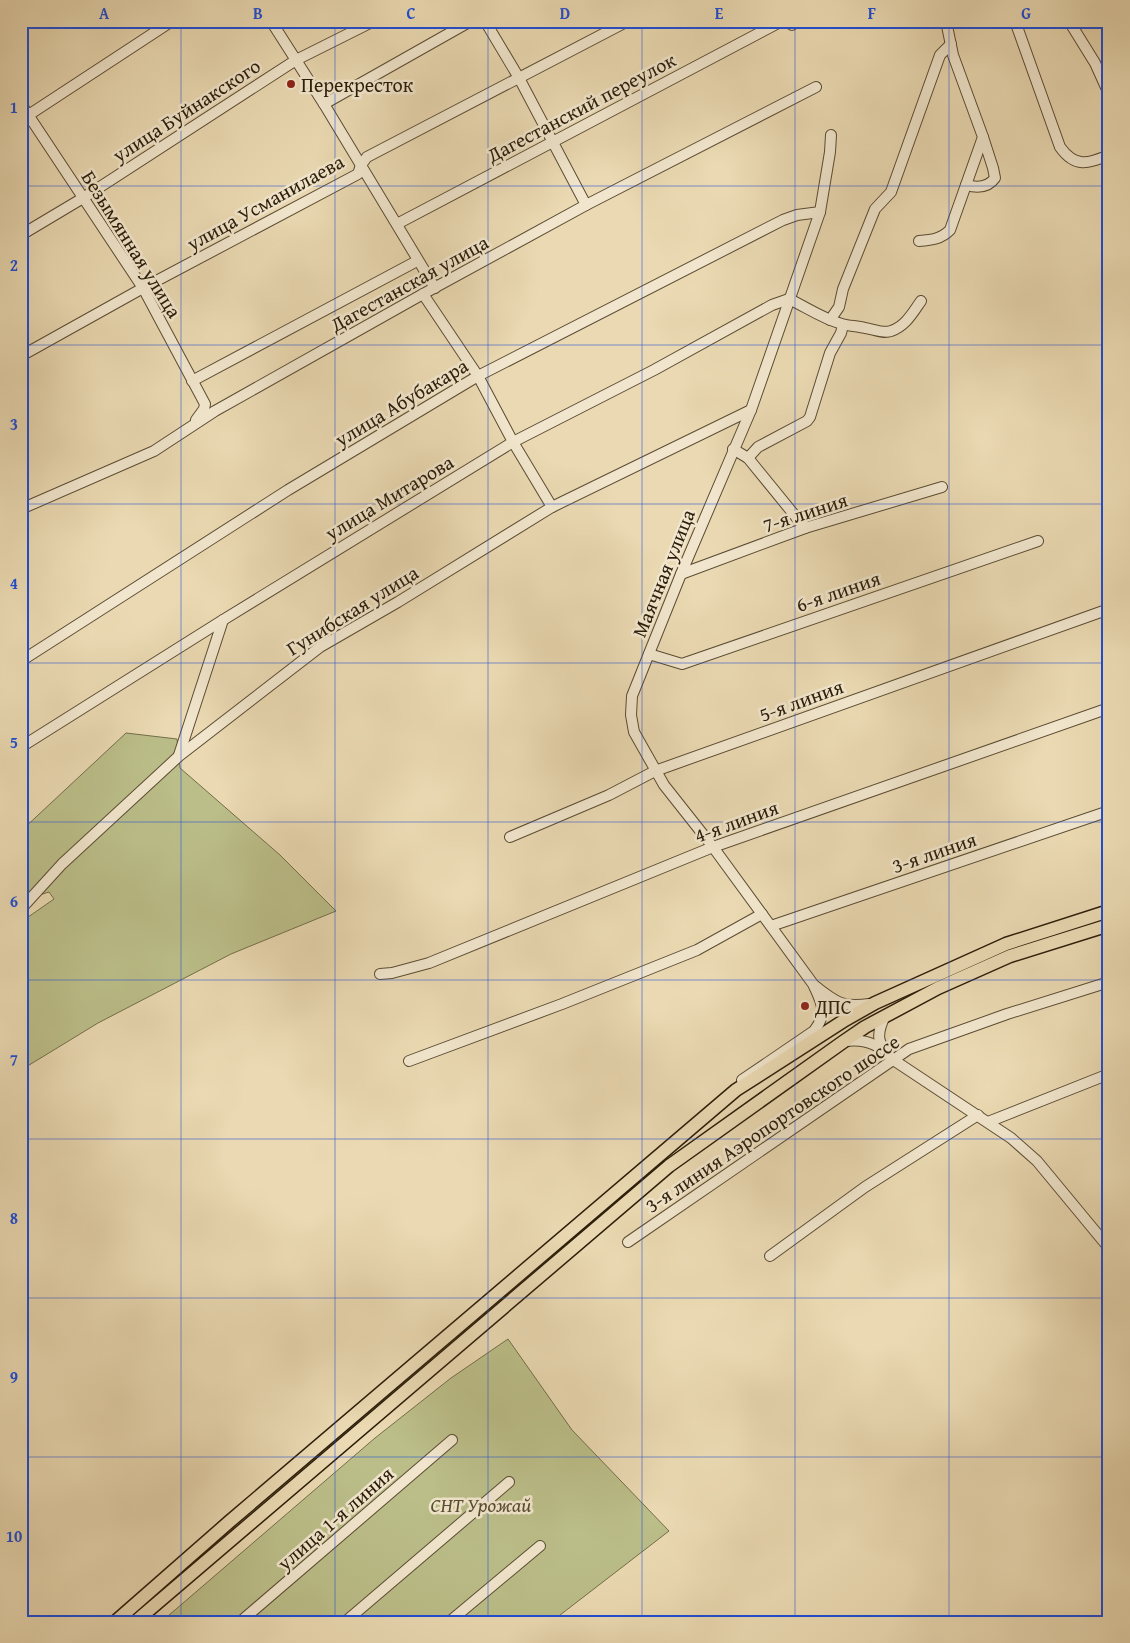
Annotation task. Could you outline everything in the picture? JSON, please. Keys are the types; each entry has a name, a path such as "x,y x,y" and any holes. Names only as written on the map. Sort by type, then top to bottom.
{"main road":[{"path":"115,1622 229,1522 718,1106 744,1086 845,1020 875,1003 1006,944 1109,911"},
{"path":"135,1622 669,1166 842,1042 938,988 1010,956 1109,925"}],"street":[{"path":"25,118 172,21"},
{"path":"271,21 324,104 435,288"},
{"name":"улица Буйнакского","path":"21,236 296,60 374,21"},
{"path":"324,104 471,21"},
{"path":"485,21 519,78 586,205"},
{"name":"улица Усманилаева","path":"21,356 143,288 358,174 361,165 367,157 628,21"},
{"name":"Дагестанский переулок","path":"396,224 782,21"},
{"path":"946,21 951,44 982,138 994,168 995,178 991,183 976,188 966,185"},
{"path":"1015,21 1060,147 1068,158 1079,162 1091,162 1109,155"},
{"path":"1069,21 1095,63 1109,94"},
{"path":"830,320 839,307 843,289 875,209 891,192 940,55 951,44"},
{"name":"Дагестанская улица","path":"21,509 154,451 215,411 423,294 586,205 816,87"},
{"name":"Безымянная улица","path":"21,104 25,118 83,198 143,288 205,404 204,409 186,431"},
{"name":"Маячная улица","path":"813,984 655,771 634,732 631,715 632,696 750,410 820,212 831,135"},
{"path":"919,241 936,239 945,235 950,230 982,138"},
{"name":"улица Абубакара","path":"21,661 288,490 478,376 782,220 797,215 820,212"},
{"path":"192,381 417,261"},
{"path":"423,294 478,376 513,442 552,507"},
{"path":"788,299 843,325 855,325 885,332 891,331 908,320 920,300"},
{"name":"улица Митарова","path":"21,747 223,620 513,442 654,370 772,305 788,299"},
{"path":"748,458 758,447 807,421 810,417 830,353 841,333 843,325"},
{"name":"Гунибская улица","path":"21,909 62,864 179,756 320,647 398,602 552,507 750,410"},
{"path":"734,449 748,458 805,528"},
{"name":"7-я линия","path":"681,574 805,528 942,487"},
{"name":"6-я линия","path":"649,654 682,664 1038,541"},
{"name":"5-я линия","path":"510,837 609,795 655,771 1109,609"},
{"path":"179,756 223,620"},
{"name":"4-я линия","path":"380,974 392,973 429,962 713,847 1109,708"},
{"name":"3-я линия","path":"771,926 1109,811"},
{"path":"408,1061 562,1004 697,950 762,914"},
{"name":"3-я линия Аэропортовского шоссе","path":"628,1242 909,1049 989,1020 1109,982"},
{"path":"813,984 834,1001 859,1006 875,1003"},
{"path":"718,1106 742,1080 814,1031 822,1022 822,1006 813,984"},
{"path":"886,1016 880,1026 879,1035 883,1049 892,1060 1011,1138 1037,1161 1109,1248"},
{"path":"842,1042 856,1040 883,1049"},
{"path":"988,1122 1109,1074"},
{"path":"770,1256 865,1187 978,1115"},
{"name":"улица 1-я линия","path":"240,1622 452,1440"},
{"path":"345,1622 509,1482"},
{"path":"449,1622 540,1546"}],"green space":[{"path":"126,733 177,739 180,768 280,855 336,911 231,954 98,1023 21,1070 21,922 54,899 49,892 21,901 21,831"},
{"name":"СНТ Урожай","path":"508,1339 572,1430 669,1531 551,1622 161,1622 375,1438 451,1378"}],"place":[{"name":"Перекресток","path":"291,84"},
{"name":"ДПС","path":"805,1006"}]}
